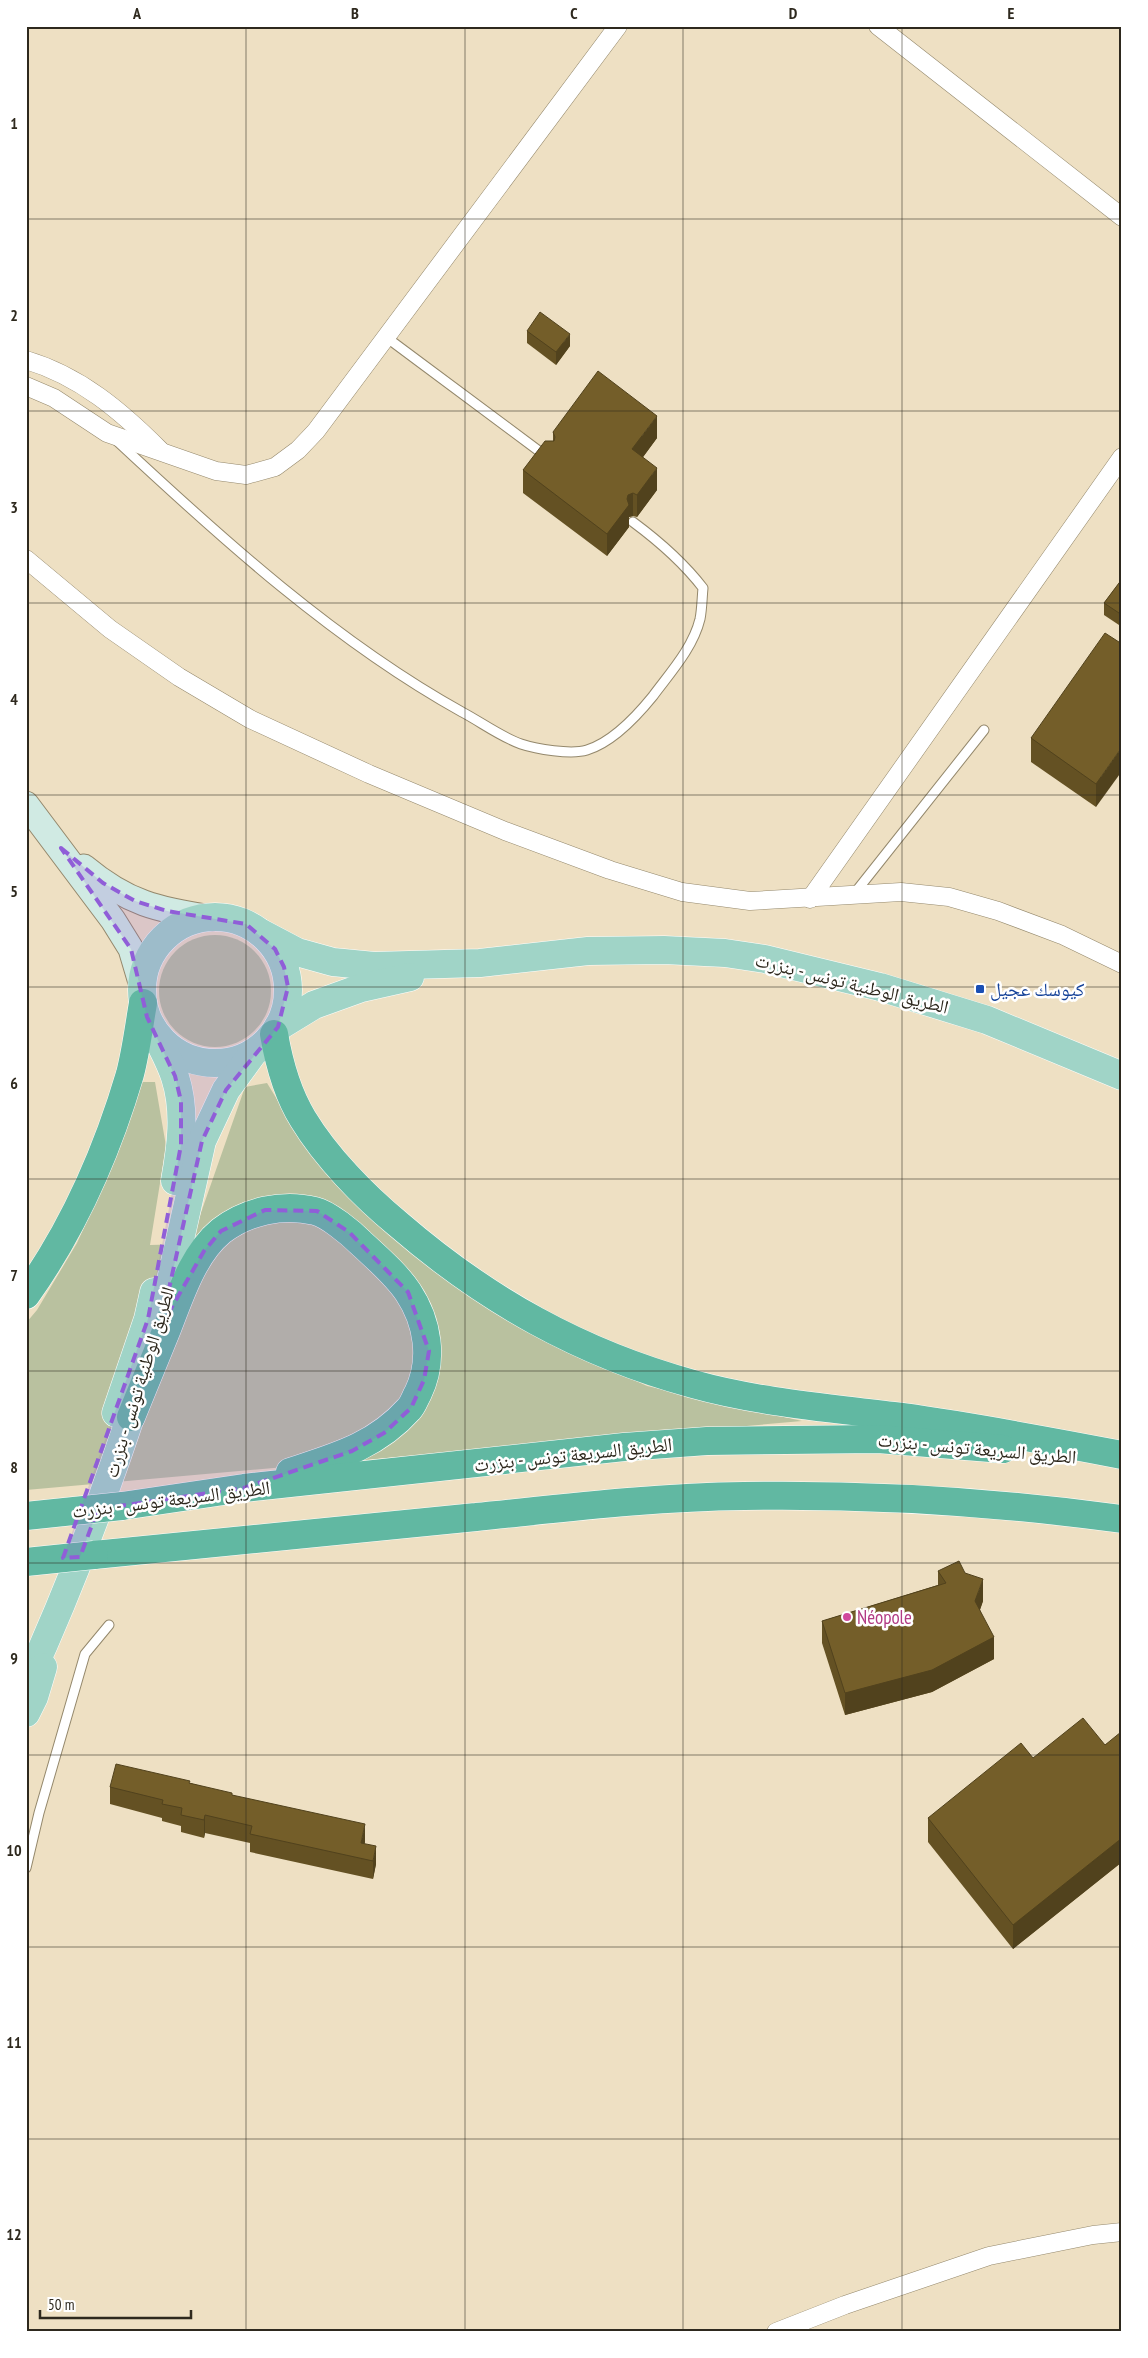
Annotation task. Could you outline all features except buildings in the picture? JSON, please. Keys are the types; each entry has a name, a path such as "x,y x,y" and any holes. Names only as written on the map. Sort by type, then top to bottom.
{"highway":[{"path":"26,1295 42,1273 78,1206 107,1140 130,1073 143,994"},
{"path":"276,1030 280,1066 303,1120 336,1162 382,1211 437,1258 498,1301 566,1337 624,1361 692,1384 753,1398 996,1430 1122,1455"},
{"path":"130,1417 187,1280 204,1251 221,1231 241,1219 265,1210 290,1208 317,1211 349,1232 380,1260 408,1292 422,1324 429,1351 424,1380 411,1408 384,1433 352,1451 244,1488"},
{"name":"الطريق السريعة تونس - بنزرت","path":"26,1516 122,1506 244,1488 624,1447 707,1441 878,1439 1122,1460"},
{"path":"26,1562 633,1501 744,1496 849,1497 953,1502 1061,1511 1122,1519"}],"main road":[{"path":"26,804 61,848 131,949 143,994"},
{"path":"61,848 103,883 135,900 166,912 212,918"},
{"name":"الطريق الوطنية تونس - بنزرت","path":"26,1648 98,1466 148,1319 170,1217 181,1145 181,1101 175,1076 154,1031 143,994 147,965 157,946 172,932 191,922 212,918 229,919 246,924 297,952 333,962 374,966 480,963 588,951 664,950 725,953 765,959 880,987 987,1020 1122,1076"},
{"name":"الطريق الوطنية تونس - بنزرت","path":"261,933 275,949 284,967 288,994 286,1008 276,1030"},
{"name":"الطريق الوطنية تونس - بنزرت","path":"26,1684 59,1612 114,1467 162,1322 202,1141 226,1090 253,1052 276,1030 314,1005 361,988 480,963"},
{"name":"الطريق الوطنية تونس - بنزرت","path":"154,1031 169,1047 189,1058 210,1063 233,1061 253,1052"},
{"path":"26,1712 34,1697 59,1612"}],"street":[{"path":"26,386 54,398 107,432 216,472 246,475 275,466 298,450 316,431 618,26"},
{"path":"878,26 1122,217"},
{"path":"26,360 40,364 77,382 110,403 162,452"},
{"path":"810,898 1122,457"},
{"path":"26,558 110,629 179,677 250,719 369,774 505,831 610,870 682,892 750,901 901,892 949,897 998,911 1062,935 1122,964"},
{"path":"776,2332 845,2305 989,2256 1093,2235 1122,2232"}],"lane":[{"path":"386,337 549,459"},
{"path":"107,432 188,507 261,570 356,643 426,692 521,744 556,751 586,750 611,737 637,715 684,655 700,620 703,588 686,565 662,543 633,522"},
{"path":"854,894 984,730"},
{"path":"26,1868 38,1814 85,1654 109,1625"}],"highlighted area":[{"path":"61,848 103,883 135,901 167,911 246,924 275,949 284,967 288,987 278,1027 226,1090 202,1141 164,1311 169,1312 204,1251 221,1231 265,1210 317,1211 349,1232 408,1292 429,1351 424,1380 411,1408 384,1433 352,1451 244,1488 98,1509 80,1557 63,1558 148,1319 181,1145 181,1101 175,1076 147,1017 131,949"}],"green space":[{"path":"215,935 236,939 255,951 267,970 271,991 267,1012 255,1031 236,1043 215,1047 194,1043 175,1031 163,1012 159,991 163,970 175,951 194,939"},
{"path":"139,1082 155,1082 166,1146 150,1245 190,1244 245,1087 267,1083 289,1119 520,1327 647,1386 802,1421 26,1490 26,1323 37,1310 77,1243 119,1150"}],"place":[{"name":"كيوسك عجيل","path":"980,989"},
{"name":"Néopole","path":"847,1617"}]}
